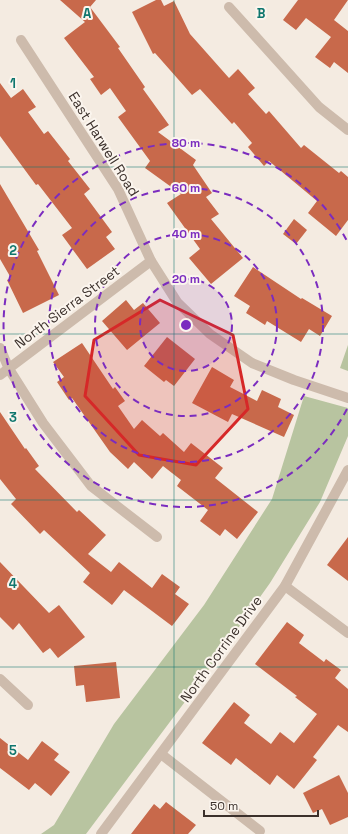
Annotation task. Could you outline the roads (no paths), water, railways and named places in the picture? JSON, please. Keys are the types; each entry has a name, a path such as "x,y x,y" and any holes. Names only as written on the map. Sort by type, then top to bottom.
{"street":[{"path":"229,7 319,107 348,130"},
{"name":"East Harwell Road","path":"21,40 118,189 151,261 177,302 210,334 252,363 294,380 348,398"},
{"name":"North Sierra Street","path":"0,374 9,369 151,261"},
{"path":"0,348 9,369 43,423 91,486 157,537"},
{"name":"North Corrine Drive","path":"101,834 285,586 348,470"},
{"path":"285,586 348,633"},
{"path":"0,679 28,705"},
{"path":"161,754 260,831"}]}
